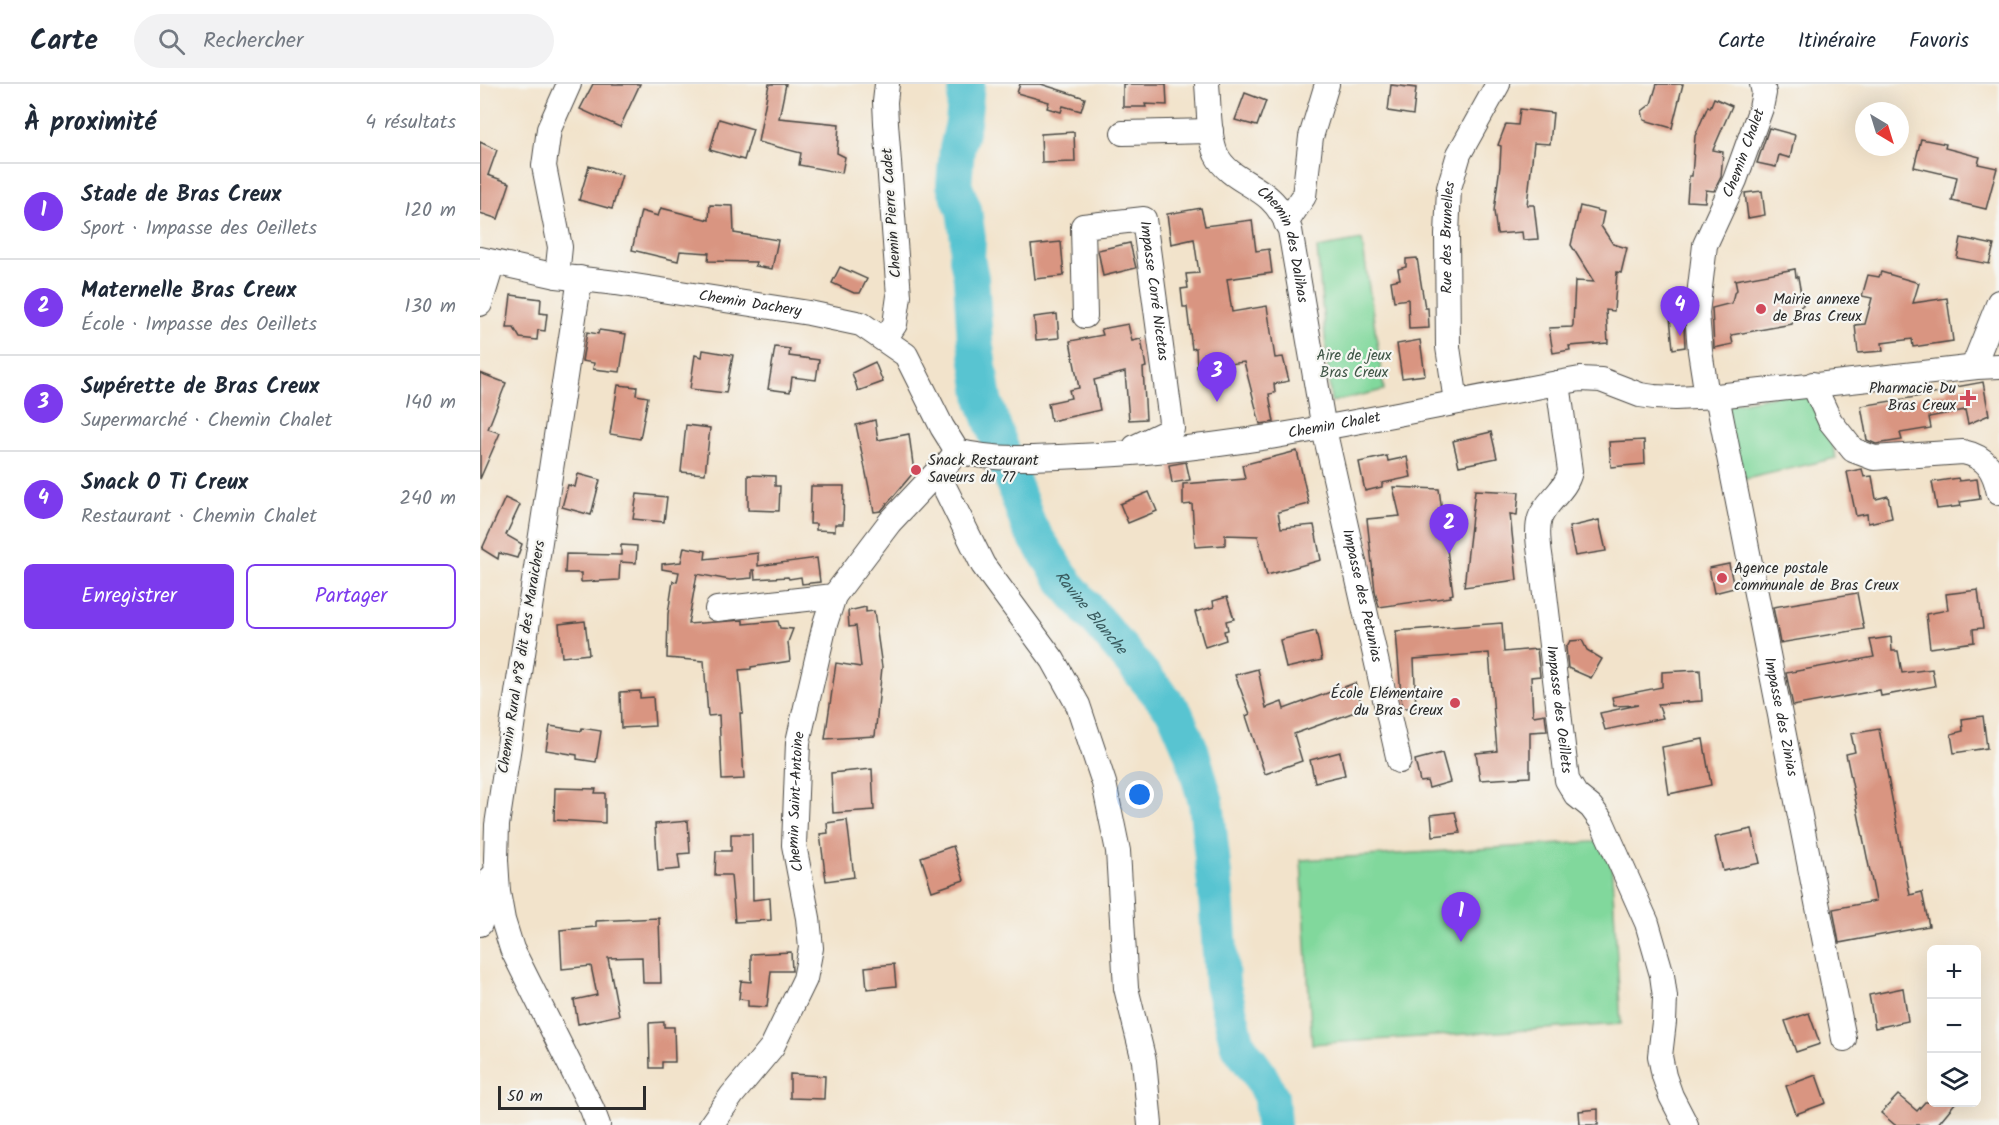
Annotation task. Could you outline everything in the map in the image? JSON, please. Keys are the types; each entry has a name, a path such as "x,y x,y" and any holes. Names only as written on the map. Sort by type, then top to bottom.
{"street":[{"name":"Chemin Rural n°8 dit des Maraichers","path":"569,84 549,129 544,166 568,277 497,825 496,860 503,920 512,949 598,1125"},
{"name":"Chemin Pierre Cadet","path":"885,339 895,324 899,297 886,123 887,84"},
{"name":"Chemin des Dalihas","path":"1207,84 1211,131 1216,153 1228,170 1268,197 1281,210 1290,230 1324,429"},
{"path":"1286,222 1304,196 1311,137 1327,84"},
{"name":"Rue des Brunelles","path":"1456,402 1448,347 1446,235 1449,188 1459,154 1498,84"},
{"name":"Chemin Chalet","path":"1712,396 1700,351 1697,313 1705,245 1734,180 1761,108 1764,93 1762,84"},
{"path":"1123,133 1211,131"},
{"name":"Impasse Corré Nicetas","path":"1085,316 1083,226 1144,219 1172,429 1136,447 1132,455"},
{"name":"Chemin Dachery","path":"487,261 568,277 809,313 861,324 906,355 942,427 963,453"},
{"path":"480,304 487,261"},
{"path":"1973,367 1999,303"},
{"name":"Chemin Chalet","path":"963,453 1035,458 1132,455 1324,429 1580,379 1601,380 1654,398 1712,396 1999,366"},
{"name":"Impasse des Oeillets","path":"1558,382 1570,471 1565,484 1539,519 1539,528 1540,561 1567,780 1576,795 1602,822 1647,922 1664,986 1664,1022 1660,1056 1671,1096 1686,1125"},
{"path":"1813,384 1830,421 1853,450 1874,458 1963,452 1975,454 1985,461 1992,472 1999,493"},
{"name":"Impasse des Zinias","path":"1712,396 1844,1039"},
{"name":"Impasse des Petunias","path":"1324,429 1399,761"},
{"name":"Chemin Saint-Antoine","path":"711,1125 732,1095 772,1047 805,979 811,948 808,918 794,845 798,742 825,624 834,596 890,522 937,472 963,453"},
{"path":"937,472 982,565 1053,660 1078,705 1104,783 1118,851 1126,988 1144,1060 1150,1125"},
{"path":"717,609 834,596"},
{"path":"480,924 496,860"}],"green space":[{"name":"Aire de jeux Bras Creux","path":"1362,240 1384,390 1331,402 1317,248"},
{"path":"1815,388 1836,458 1737,481 1722,406"},
{"path":"1610,841 1621,1024 1312,1044 1301,860"}],"building":[{"path":"593,84 640,84 620,127 580,109"},
{"path":"769,84 786,84 779,118 839,124 837,153 845,157 842,173 799,165 801,153 758,142"},
{"path":"1020,84 1041,84 1085,98 1081,111 1063,106 1061,112 1047,108 1049,102 1017,93"},
{"path":"1123,84 1166,84 1167,105 1145,104 1146,107 1123,107"},
{"path":"1657,84 1683,84 1672,128 1644,120 1642,111 1651,104"},
{"path":"1391,85 1416,88 1413,115 1388,111"},
{"path":"1245,93 1266,101 1257,126 1235,120"},
{"path":"1714,98 1732,106 1713,150 1723,152 1721,177 1714,191 1706,190 1705,202 1687,201 1689,176 1692,176 1695,136"},
{"path":"1520,109 1553,113 1550,144 1534,143 1527,205 1534,205 1538,239 1523,240 1522,232 1497,234 1494,211 1500,166 1501,146 1498,145 1506,124 1518,125"},
{"path":"719,119 753,129 744,160 710,150"},
{"path":"1769,128 1795,135 1790,158 1779,155 1776,167 1757,163"},
{"path":"1074,132 1075,162 1042,163 1041,134"},
{"path":"1921,139 1946,144 1945,148 1980,157 1978,164 1997,168 1986,209 1952,201 1957,177 1914,167"},
{"path":"480,142 497,150 488,175 510,183 498,219 480,213"},
{"path":"589,166 622,175 612,209 579,200"},
{"path":"1762,191 1765,215 1748,218 1745,193"},
{"path":"710,205 733,206 734,233 778,240 772,269 755,266 756,262 708,261 709,253 680,251 678,261 632,250 641,211 658,216 661,208 709,220"},
{"path":"1580,206 1604,212 1601,226 1613,244 1627,248 1621,273 1617,272 1614,311 1606,310 1608,343 1569,346 1570,350 1553,353 1549,328 1572,327 1575,281 1594,282 1571,245"},
{"path":"1201,208 1205,226 1252,220 1256,251 1269,249 1272,273 1227,279 1232,312 1267,306 1275,358 1283,357 1289,381 1274,384 1275,393 1269,394 1274,422 1260,424 1244,362 1197,368 1196,348 1192,349 1187,307 1183,307 1181,289 1188,288 1186,274 1199,273 1194,239 1171,244 1167,214"},
{"path":"1961,238 1994,245 1989,264 1957,258"},
{"path":"1061,242 1064,276 1035,279 1031,245"},
{"path":"1130,243 1136,268 1103,276 1098,250"},
{"path":"1417,258 1425,308 1428,308 1429,328 1409,329 1408,299 1394,301 1391,281 1400,279 1398,269 1406,267 1406,259"},
{"path":"840,267 867,279 860,293 854,293 832,283"},
{"name":"Mairie annexe de Bras Creux","path":"1795,269 1803,305 1796,310 1792,324 1731,335 1733,344 1714,348 1712,308 1732,303 1737,290 1735,280"},
{"path":"1881,272 1919,283 1913,303 1947,298 1953,341 1913,347 1912,339 1882,343 1883,351 1858,353 1855,325 1865,324 1872,298 1862,296 1868,275 1879,277"},
{"path":"511,295 541,299 540,313 547,314 545,331 538,330 537,340 520,338 514,328 507,328"},
{"path":"1669,306 1683,308 1685,347 1673,349"},
{"path":"1057,314 1059,338 1036,340 1034,317"},
{"path":"1128,324 1132,341 1141,339 1146,367 1143,368 1146,419 1129,420 1125,372 1094,380 1100,410 1051,421 1048,403 1071,398 1069,390 1079,388 1070,341 1103,335 1101,329"},
{"path":"599,330 626,334 620,372 593,369 594,363 582,361 587,332 598,334"},
{"path":"1420,340 1425,375 1402,378 1397,344"},
{"path":"775,347 790,349 789,356 819,360 816,380 792,377 790,392 768,389"},
{"path":"703,350 733,355 726,393 690,389 695,355 702,357"},
{"path":"875,362 883,382 858,391 852,373"},
{"path":"480,373 506,383 488,429 500,433 480,479"},
{"path":"1983,382 1989,415 1968,424 1965,410 1929,417 1931,428 1900,433 1902,440 1876,444 1867,440 1861,406 1946,392 1945,389"},
{"path":"618,385 637,387 636,395 648,397 640,439 610,434"},
{"path":"875,420 878,440 909,434 914,472 881,511 874,512 856,425"},
{"path":"686,425 710,428 705,474 681,472"},
{"path":"1491,432 1497,458 1459,466 1453,441"},
{"path":"1644,440 1645,464 1611,467 1609,442"},
{"path":"1297,451 1309,504 1278,512 1281,528 1314,525 1321,560 1267,575 1258,536 1225,535 1225,545 1195,547 1192,504 1183,505 1183,484 1245,479 1242,465"},
{"path":"1387,456 1388,461 1407,457 1411,477 1382,483 1382,487 1365,491 1359,462"},
{"path":"1186,462 1190,480 1172,483 1169,465"},
{"path":"1862,469 1864,477 1872,476 1876,499 1888,496 1892,518 1868,523 1867,514 1856,516 1847,472"},
{"path":"578,474 600,480 591,515 562,507 568,485 575,487"},
{"path":"748,475 775,476 775,486 780,486 779,511 748,510"},
{"path":"1958,478 1959,481 1977,479 1980,499 1960,502 1961,506 1937,509 1932,482"},
{"path":"811,486 844,486 843,524 835,524 835,531 816,530 816,524 810,524"},
{"path":"1393,487 1439,489 1453,594 1450,595 1451,597 1379,607 1375,591 1367,519 1400,516"},
{"path":"1475,490 1519,492 1517,515 1510,514 1517,580 1464,587"},
{"path":"1149,492 1157,511 1128,523 1120,504"},
{"path":"637,494 667,497 664,522 633,519"},
{"path":"505,498 520,505 506,535 522,544 517,558 499,553 498,559 482,549"},
{"path":"1599,520 1606,551 1575,556 1569,527"},
{"path":"621,545 637,546 636,563 620,562 619,580 581,582 581,573 565,573 566,554 621,555"},
{"path":"684,547 706,551 705,559 758,553 758,566 817,558 820,582 802,584 801,577 755,579 754,570 752,570 752,578 730,580 697,574 688,624 743,620 743,624 778,621 780,628 793,629 788,642 790,661 739,670 743,713 740,713 744,779 722,780 719,715 708,716 704,661 667,658 668,614 673,581 677,582 679,572 662,569 662,564 681,562"},
{"path":"1729,564 1734,588 1714,593 1709,568"},
{"path":"1978,590 1983,628 1973,629 1974,642 1930,648 1926,614 1948,610 1946,594"},
{"path":"1857,593 1864,629 1780,643 1773,607"},
{"path":"1227,597 1234,619 1226,621 1228,630 1224,631 1226,640 1205,647 1195,612 1214,607 1213,601"},
{"path":"866,607 866,612 874,611 882,667 875,736 825,739 836,663 861,667 856,626 849,627 848,611"},
{"path":"585,621 589,654 562,657 559,624"},
{"path":"1502,623 1504,652 1537,649 1540,676 1531,677 1533,716 1545,714 1547,731 1530,732 1530,777 1480,780 1476,753 1497,751 1489,653 1414,659 1416,708 1402,708 1396,631"},
{"path":"1316,631 1322,660 1286,668 1280,640"},
{"path":"1891,637 1892,651 1898,651 1902,673 1932,669 1935,686 1881,696 1880,690 1793,706 1786,673 1874,657 1870,640"},
{"path":"1582,640 1587,650 1602,659 1591,678 1568,668 1566,648 1570,641"},
{"path":"1258,669 1266,708 1282,702 1284,709 1355,683 1363,709 1294,734 1302,761 1265,774 1246,716 1250,714 1235,675"},
{"path":"1700,670 1702,701 1658,704 1663,718 1605,730 1600,713 1638,705 1614,706 1612,697 1662,687 1662,672"},
{"path":"640,691 640,698 653,697 655,726 621,728 620,692"},
{"path":"1983,716 1987,748 1954,753 1951,734 1963,731 1962,719"},
{"path":"550,726 581,731 582,728 601,731 596,762 577,759 577,755 546,750"},
{"path":"1879,729 1910,895 1922,892 1929,926 1839,943 1833,909 1876,901 1846,754 1855,752 1851,734"},
{"path":"1703,739 1711,785 1669,794 1662,747"},
{"path":"1340,752 1345,775 1315,782 1310,760"},
{"path":"1442,753 1450,782 1429,788 1427,781 1420,782 1415,760"},
{"path":"872,769 874,810 833,813 831,773"},
{"path":"555,788 596,789 595,793 605,793 605,823 554,820"},
{"path":"1455,812 1460,833 1433,836 1431,815"},
{"path":"847,820 854,877 826,881 820,834 828,833 827,823"},
{"path":"688,821 690,853 678,854 680,869 658,871 655,824"},
{"path":"1752,829 1760,863 1723,871 1715,837"},
{"path":"731,834 752,834 753,900 770,898 771,920 735,922 731,875 715,875 716,851 731,851"},
{"path":"953,846 964,880 932,891 921,857"},
{"path":"659,918 661,983 643,983 642,957 608,958 619,1015 578,1024 574,1000 597,995 591,966 562,969 560,930 596,927 596,921"},
{"path":"791,952 792,971 771,971 767,1007 748,1006 748,1000 739,999 741,981 751,982 751,954"},
{"path":"894,964 896,986 867,989 865,967"},
{"path":"1903,988 1908,1021 1875,1028 1869,995"},
{"path":"1809,1013 1820,1044 1796,1052 1785,1021"},
{"path":"664,1022 664,1027 674,1027 675,1062 662,1062 662,1068 650,1068 649,1023"},
{"path":"790,1074 825,1076 824,1099 790,1098"},
{"path":"1816,1075 1826,1103 1796,1114 1786,1086"},
{"path":"1898,1095 1917,1111 1925,1102 1927,1102 1927,1107 1952,1107 1937,1125 1895,1125 1881,1113"},
{"path":"1598,1109 1598,1125 1580,1125 1579,1111"}],"waterway":[{"name":"Ravine Blanche","path":"967,84 954,185 964,210 975,341 984,400 1029,527 1068,586 1175,713 1191,750 1206,802 1216,894 1222,983 1238,1045 1259,1074 1271,1097 1273,1125"}],"place":[{"name":"Mairie annexe de Bras Creux","path":"1761,309"},
{"name":"Snack O Ti Creux","path":"1680,336"},
{"name":"Pharmacie Du Bras Creux","path":"1968,398"},
{"name":"Supérette de Bras Creux","path":"1217,402"},
{"name":"Snack Restaurant Saveurs du 77","path":"916,470"},
{"name":"Maternelle Bras Creux","path":"1449,554"},
{"name":"Agence postale communale de Bras Creux","path":"1722,578"},
{"name":"École Elémentaire du Bras Creux","path":"1455,703"},
{"name":"Stade de Bras Creux","path":"1461,942"}]}
